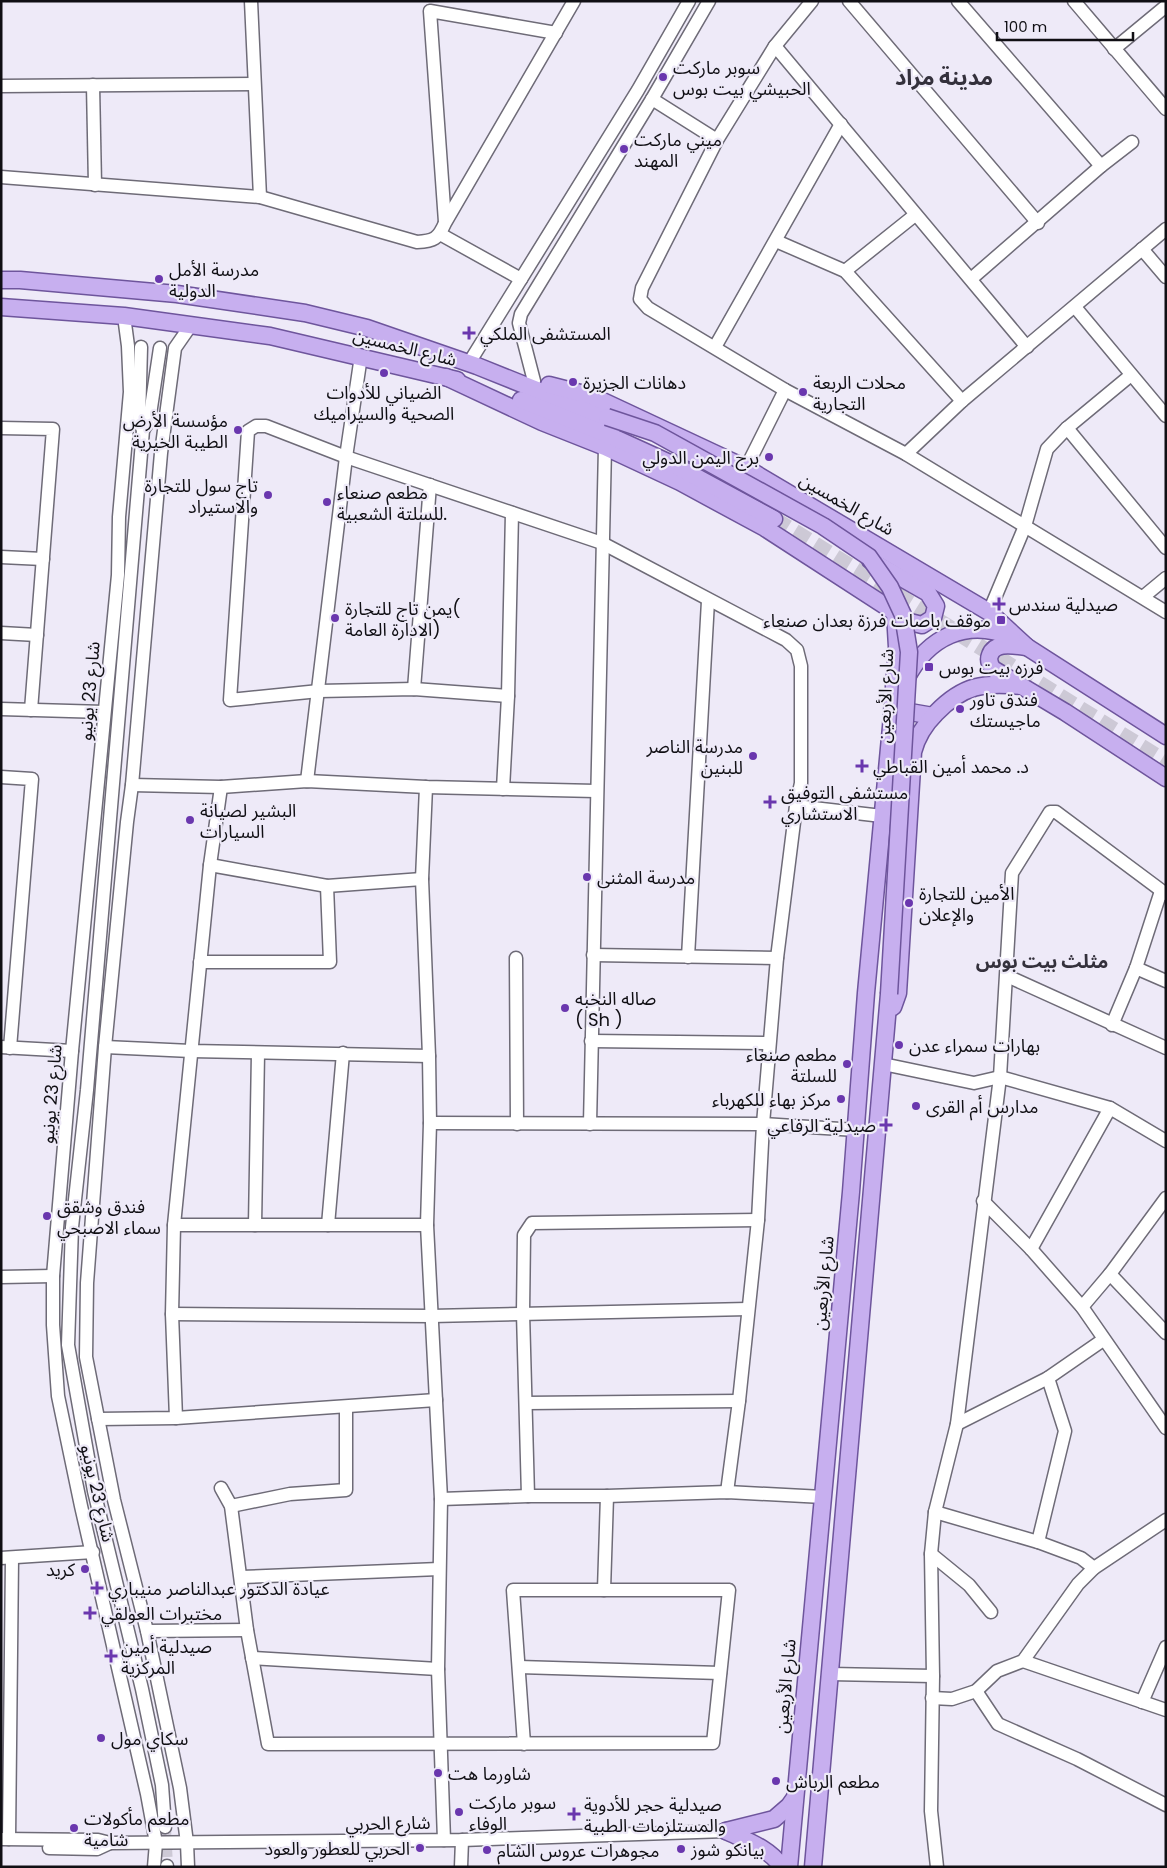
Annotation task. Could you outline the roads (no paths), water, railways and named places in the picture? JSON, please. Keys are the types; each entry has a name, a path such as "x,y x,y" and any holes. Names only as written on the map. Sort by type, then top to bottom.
{"main road":[{"name":"شارع الخمسين","path":"1,280 20,280 177,294 305,313 367,328 473,365 606,417"},
{"name":"شارع الخمسين","path":"1,307 124,316 270,336 446,377 509,396 606,434 676,466 774,519"},
{"name":"شارع الخمسين","path":"473,365 592,396 746,468 989,612 1022,643 1166,736"},
{"path":"446,377 542,422 604,447 680,482 765,528 910,622 922,625 933,618 936,606 928,593 675,450 606,417"},
{"name":"شارع الأربعين","path":"606,417 655,433 824,526 869,557 890,587 903,615 909,652 887,1026"},
{"name":"شارع الأربعين","path":"789,1867 893,703 897,646 895,613 882,603"},
{"path":"933,716 910,712 893,703 914,662 936,642 958,631 981,629 998,632 1022,643"},
{"path":"1022,643 999,646 992,650 989,657 993,670 1166,778"},
{"path":"812,1867 883,1064 887,1026 898,993 914,752 919,733 948,701 962,691 999,684 1021,686"},
{"path":"891,727 898,720 908,719 916,724 919,733"},
{"path":"726,1831 774,1819 794,1799"},
{"path":"726,1831 767,1850 782,1867"}],"street":[{"path":"251,1 260,197"},
{"path":"1,177 260,197 417,242 431,241 442,228 574,1"},
{"path":"534,381 519,323 521,314 652,99 709,1"},
{"path":"812,1 775,46 716,140 642,288 640,299 648,308 715,346 785,390 906,454 1166,612"},
{"path":"849,1 1038,223"},
{"path":"958,1 1101,166"},
{"path":"1074,1 1166,109"},
{"path":"473,365 521,279 638,90 688,2"},
{"path":"442,228 430,6 556,33"},
{"path":"1114,49 1166,6"},
{"path":"775,46 1027,346"},
{"path":"1,86 254,84"},
{"path":"94,85 95,185"},
{"path":"652,99 716,140"},
{"path":"715,346 776,241 840,124"},
{"path":"971,279 1038,223 1101,166 1132,142"},
{"path":"845,271 915,214"},
{"path":"442,228 521,279"},
{"path":"906,454 962,401 1166,229"},
{"path":"776,241 845,271 962,401"},
{"path":"1142,249 1166,277"},
{"path":"1075,307 1166,416"},
{"name":"شارع 23 يونيو","path":"124,316 135,347 119,517 118,575 72,1051 53,1276 53,1325 58,1396 147,1794 156,1843 154,1867"},
{"name":"شارع 23 يونيو","path":"188,1867 180,1788 148,1631 114,1500 86,1357 87,1283 105,1047 132,785 161,453 175,348 191,325"},
{"path":"166,1827 162,1785 142,1689 94,1491 68,1345 72,1227 86,1090 143,430 140,421 135,347 175,348"},
{"path":"143,430 149,421 160,348"},
{"path":"307,781 360,356"},
{"path":"989,612 1025,526 1047,449 1067,428 1131,375"},
{"path":"746,468 785,390"},
{"path":"508,696 414,689 319,691 230,700 248,431 256,426 266,426 346,457 602,543 786,640 797,650 800,666 801,783 796,806 777,958 763,1124 758,1220 739,1401 727,1492"},
{"path":"1,428 53,429 31,710"},
{"path":"1067,428 1166,548"},
{"path":"590,1124 604,447"},
{"path":"414,689 430,485"},
{"path":"504,789 512,512"},
{"path":"1,557 42,559"},
{"path":"1143,597 1166,578"},
{"path":"688,957 708,600"},
{"path":"1,633 36,635"},
{"path":"1,708 104,712"},
{"path":"1,777 32,780 6,1048 72,1051"},
{"path":"132,785 221,787 307,781 596,791"},
{"path":"426,786 422,879 430,1123 427,1225 441,1499 438,1669 444,1840"},
{"path":"176,1418 172,1314 174,1226 210,866 221,787"},
{"path":"796,806 882,816"},
{"path":"937,1867 931,1811 931,1554 935,1512 957,1424 1000,1076 1012,873 1050,812 1056,812 1164,892 1136,968 1112,1025"},
{"path":"105,860 114,852 122,829 127,822"},
{"path":"210,866 327,886 422,879"},
{"path":"200,962 330,962 327,886"},
{"path":"593,955 777,958"},
{"path":"516,958 517,1124"},
{"path":"1136,968 1166,981"},
{"path":"1007,976 1166,1048"},
{"path":"591,1041 769,1042"},
{"path":"105,1047 258,1053 344,1053 429,1056"},
{"path":"255,1225 258,1053"},
{"path":"328,1225 344,1053"},
{"path":"883,1064 974,1083 1000,1076 1110,1108 1166,1141"},
{"path":"1030,1249 1110,1108"},
{"path":"430,1123 763,1124 856,1130"},
{"path":"1082,1307 1110,1274 1166,1198"},
{"path":"984,1201 1082,1307 1166,1428"},
{"path":"528,1496 523,1313 524,1235 532,1223 758,1220"},
{"path":"174,1226 427,1225"},
{"path":"1110,1274 1166,1333"},
{"path":"1,1276 53,1276"},
{"path":"68,1345 80,1300 87,1291"},
{"path":"172,1314 431,1316 748,1309"},
{"path":"957,1424 1048,1378 1104,1340"},
{"path":"1038,1542 1065,1431 1048,1378"},
{"path":"98,1419 176,1418 436,1400"},
{"path":"526,1403 739,1401"},
{"path":"78,1406 72,1426 80,1468 78,1489"},
{"path":"231,1506 290,1494 346,1490 346,1407"},
{"path":"221,1488 231,1506 247,1630 268,1744 524,1744 713,1743 729,1590 514,1590 524,1744"},
{"path":"441,1499 727,1492 823,1497"},
{"path":"604,1590 607,1496"},
{"path":"935,1512 1038,1542 1081,1558 1094,1568"},
{"path":"932,1698 952,1698 976,1691 997,1671 1023,1661 1078,1584 1094,1568 1166,1520"},
{"path":"4,1842 7,1558 93,1552"},
{"path":"931,1554 969,1586 991,1612"},
{"path":"241,1577 439,1569"},
{"path":"148,1631 247,1630"},
{"path":"1142,1702 1166,1647"},
{"path":"252,1658 438,1669"},
{"path":"1023,1661 1166,1710"},
{"path":"519,1666 720,1673"},
{"path":"830,1674 932,1676"},
{"path":"142,1689 160,1717 169,1766 174,1781 180,1788"},
{"path":"142,1689 139,1720 151,1783 147,1794"},
{"path":"976,1691 998,1724 1077,1759 1166,1804"},
{"name":"شارع الحربي","path":"4,1842 97,1849 110,1843 462,1840 726,1831"},
{"path":"461,1867 462,1840"}],"tunnel":[{"path":"774,519 1166,762"},
{"path":"165,1827 167,1866"}],"place":[{"name":"سوبر ماركت الحبيشي بيت بوس","path":"663,77"},
{"name":"ميني ماركت المهند","path":"624,149"},
{"name":"مدرسة الأمل الدولية","path":"159,279"},
{"name":"المستشفى الملكي","path":"469,333"},
{"name":"الضياني للأدوات الصحية والسيراميك","path":"384,373"},
{"name":"دهانات الجزيرة","path":"573,382"},
{"name":"محلات الربعة التجارية","path":"803,392"},
{"name":"مؤسسة الأرض الطيبة الخيرية","path":"238,430"},
{"name":"برج اليمن الدولي","path":"769,457"},
{"name":"تاج سول للتجارة والاستيراد","path":"268,495"},
{"name":"مطعم صنعاء للسلتة الشعبية.","path":"327,502"},
{"name":"صيدلية سندس","path":"999,604"},
{"name":"يمن تاج للتجارة( الادارة العامة)","path":"335,618"},
{"name":"موقف باصات فرزة بعدان صنعاء","path":"1001,620"},
{"name":"فرزه بيت بوس","path":"929,667"},
{"name":"فندق تاور ماجيستك","path":"960,709"},
{"name":"مدرسة الناصر للبنين","path":"753,756"},
{"name":"د. محمد أمين القباطي","path":"862,766"},
{"name":"مستشفى التوفيق الاستشاري","path":"770,802"},
{"name":"البشير لصيانة السيارات","path":"190,820"},
{"name":"مدرسة المثنى","path":"587,877"},
{"name":"الأمين للتجارة والإعلان","path":"909,903"},
{"name":"صاله النخبه ( Sh )","path":"565,1008"},
{"name":"بهارات سمراء عدن","path":"899,1045"},
{"name":"مطعم صنعاء للسلتة","path":"847,1064"},
{"name":"مركز بهاء للكهرباء","path":"841,1099"},
{"name":"مدارس أم القرى","path":"916,1106"},
{"name":"صيدلية الرفاعي","path":"886,1125"},
{"name":"فندق وشقق سماء الاصبحي","path":"47,1216"},
{"name":"كريد","path":"85,1569"},
{"name":"عيادة الدكتور عبدالناصر منيباري","path":"97,1588"},
{"name":"مختبرات العولقي","path":"90,1613"},
{"name":"صيدلية أمين المركزية","path":"111,1656"},
{"name":"سكاي مول","path":"101,1738"},
{"name":"شاورما هت","path":"438,1773"},
{"name":"مطعم الرباش","path":"776,1781"},
{"name":"سوبر ماركت الوفاء","path":"459,1812"},
{"name":"صيدلية حجر للأدوية والمستلزمات الطبية","path":"574,1814"},
{"name":"مطعم مأكولات شامية","path":"74,1828"},
{"name":"الحربي للعطور والعود","path":"420,1848"},
{"name":"بيانكو شوز","path":"681,1849"},
{"name":"مجوهرات عروس الشام","path":"487,1850"}],"district":[{"name":"مدينة مراد","path":"944,77"},
{"name":"مثلث بيت بوس","path":"1042,961"}]}
